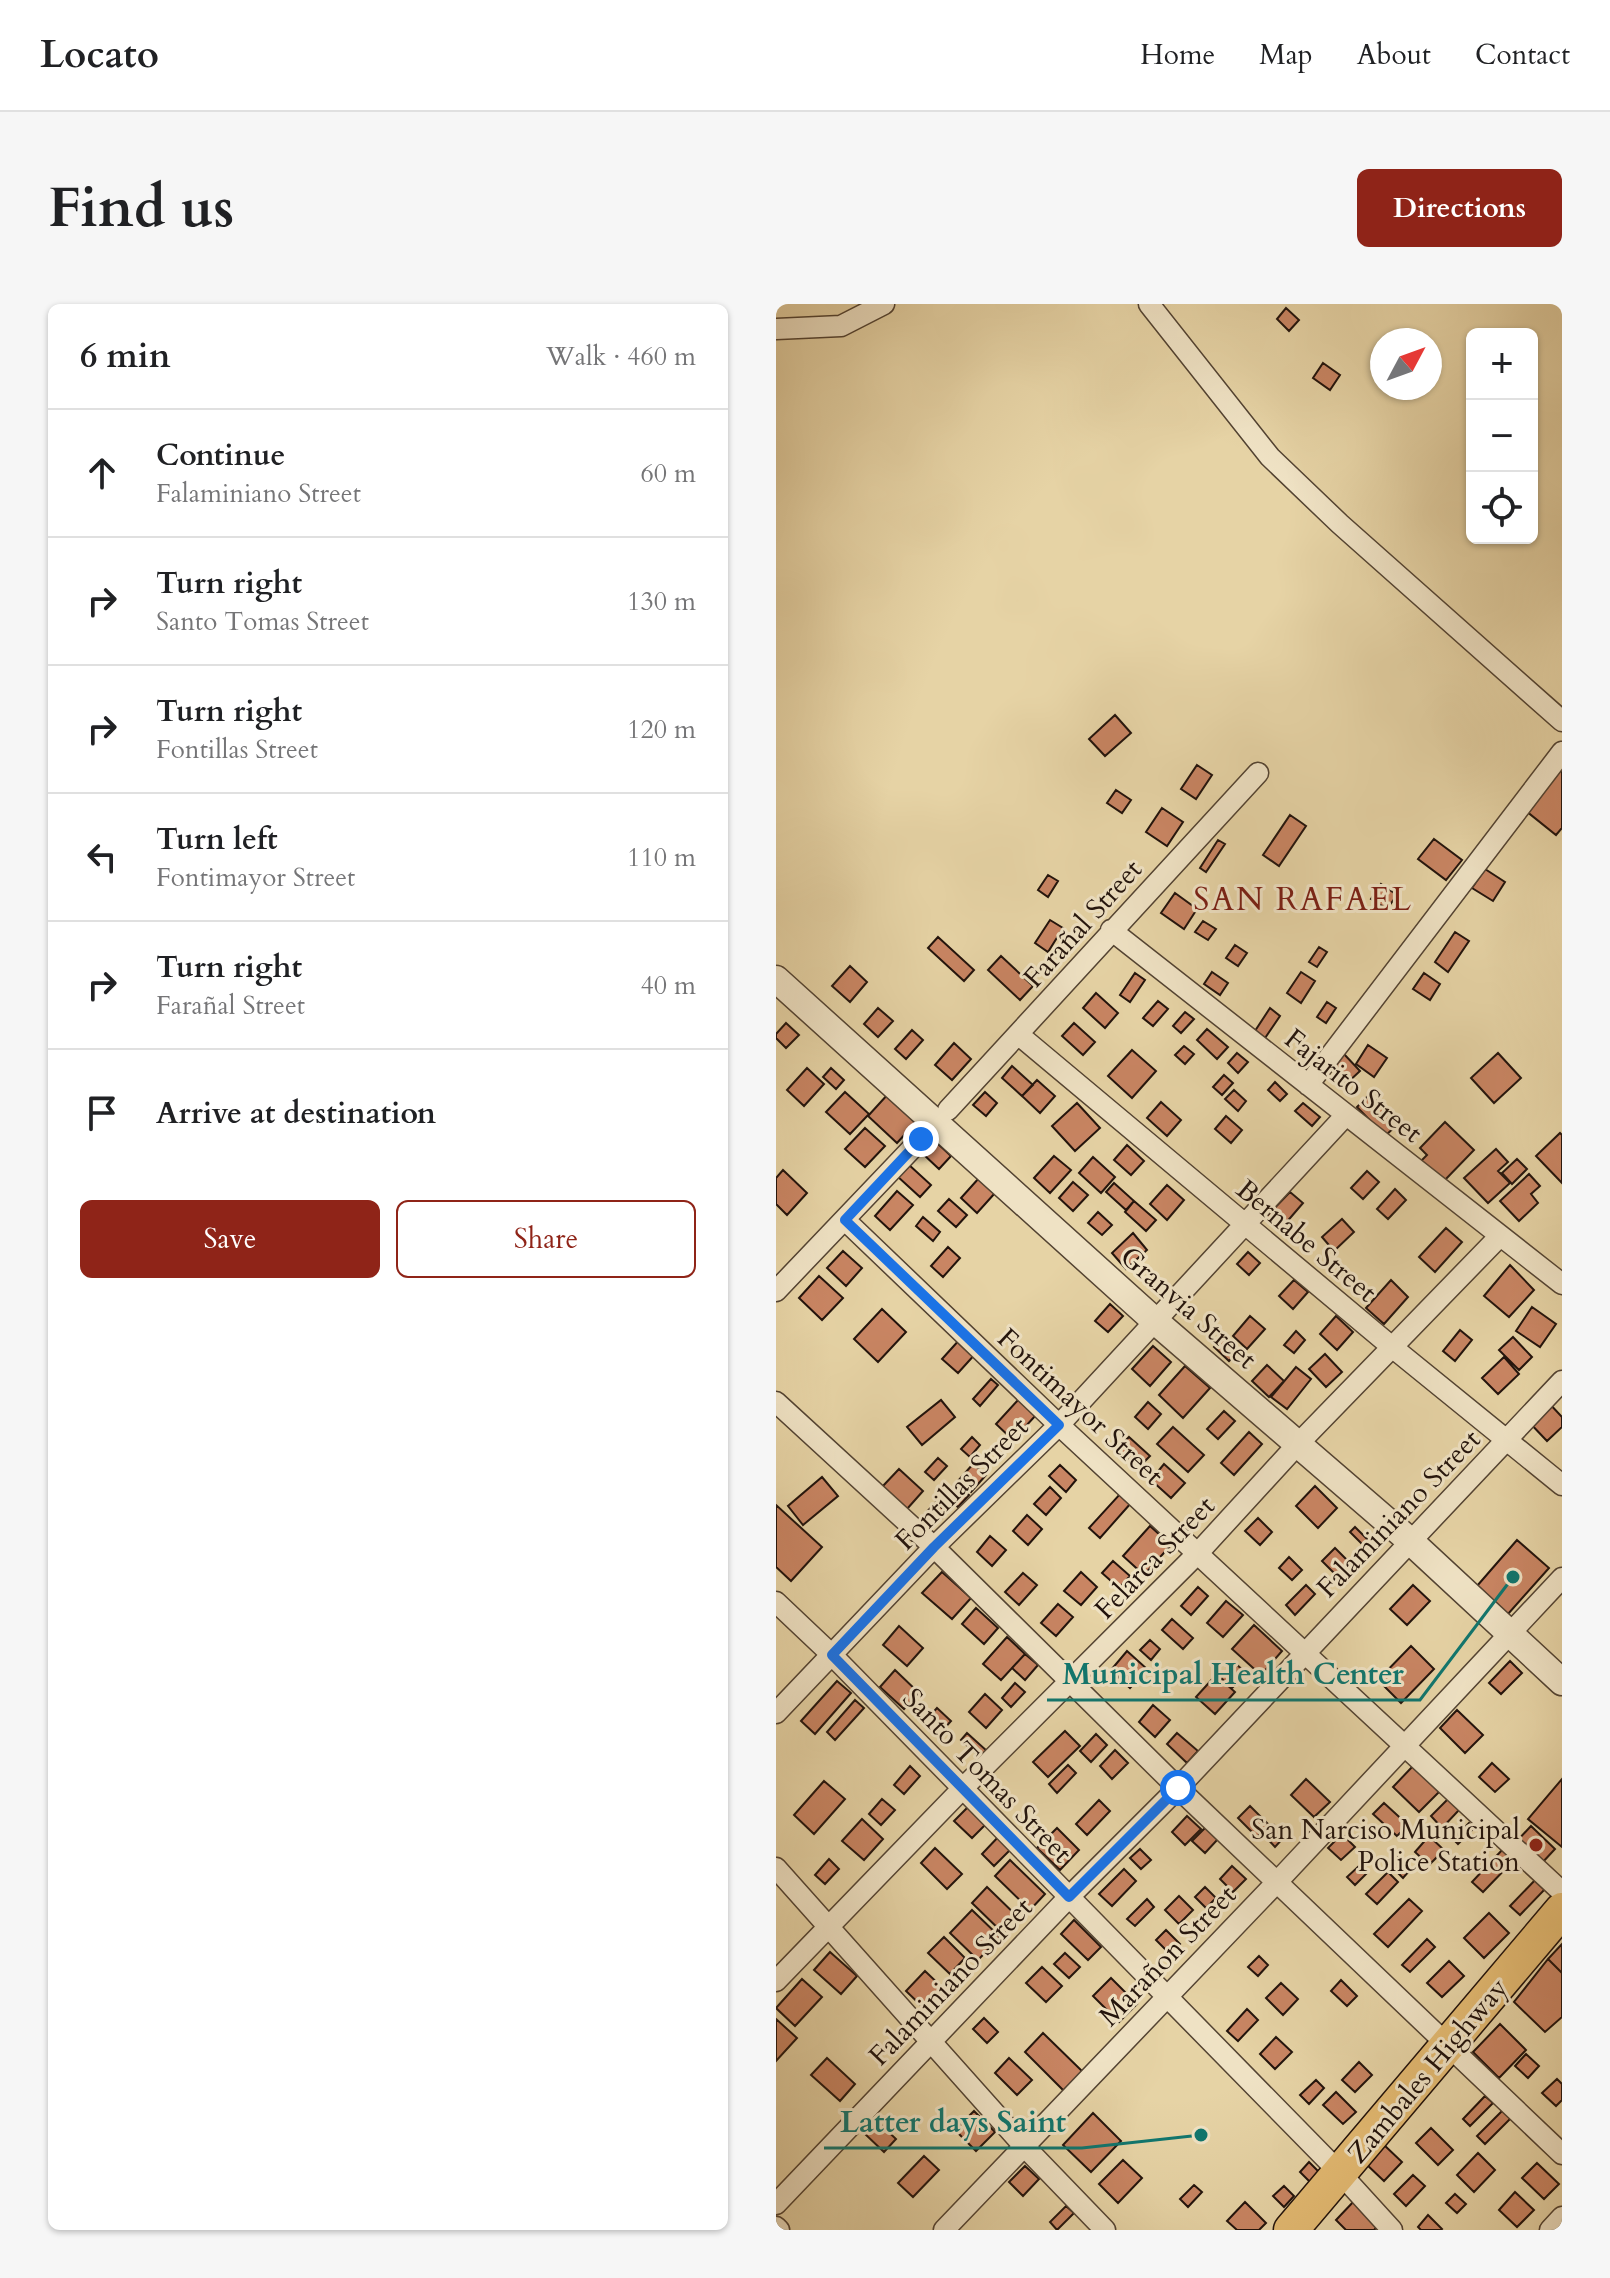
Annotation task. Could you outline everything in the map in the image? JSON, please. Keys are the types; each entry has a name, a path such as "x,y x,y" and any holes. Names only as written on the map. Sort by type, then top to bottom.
{"main road":[{"name":"Zambales Highway","path":"1291,2230 1562,1910"}],"street":[{"path":"776,329 841,326 884,304"},
{"path":"1149,304 1270,457 1340,524 1562,721"},
{"path":"1308,1085 1562,752"},
{"name":"Farañal Street","path":"948,1110 1258,773"},
{"name":"Fajarito Street","path":"1111,930 1562,1284"},
{"name":"Granvia Street","path":"776,979 1155,1321 1409,1540 1562,1682"},
{"name":"Bernabe Street","path":"1019,1035 1562,1485"},
{"name":"Fontillas Street","path":"776,1713 934,1547 1059,1425 1346,1115"},
{"path":"776,1291 921,1139"},
{"name":"Fontimayor Street","path":"845,1220 1059,1425 1562,1892"},
{"name":"Felarca Street","path":"776,1981 1198,1553 1297,1445 1500,1236"},
{"name":"Falaminiano Street","path":"776,2204 1069,1897 1178,1788 1562,1381"},
{"path":"776,1402 934,1547 1178,1788 1562,2154"},
{"name":"Marañon Street","path":"944,2230 1562,1578"},
{"name":"Santo Tomas Street","path":"776,1602 963,1788 1392,2230"},
{"path":"776,1868 1024,2146 1105,2230"},
{"path":"1550,2230 1562,2217"}],"building":[{"path":"1286,308 1299,320 1289,331 1277,319"},
{"path":"1323,363 1340,375 1330,390 1313,378"},
{"path":"1115,715 1131,733 1105,756 1089,739"},
{"path":"1562,763 1562,828 1556,835 1521,807"},
{"path":"1197,765 1212,775 1196,799 1181,789"},
{"path":"1116,790 1131,800 1122,813 1107,803"},
{"path":"1162,808 1183,822 1167,846 1146,832"},
{"path":"1290,815 1306,826 1279,866 1263,855"},
{"path":"1434,839 1462,860 1446,880 1418,859"},
{"path":"1218,840 1225,844 1206,872 1200,868"},
{"path":"1485,869 1505,882 1493,901 1472,888"},
{"path":"1048,875 1058,881 1048,897 1038,890"},
{"path":"1381,884 1397,895 1387,909 1371,899"},
{"path":"1175,893 1197,909 1184,929 1161,913"},
{"path":"1050,920 1063,928 1048,952 1035,943"},
{"path":"1203,921 1216,929 1208,940 1195,932"},
{"path":"1455,932 1469,941 1448,972 1435,962"},
{"path":"938,937 974,970 964,981 928,948"},
{"path":"1235,945 1247,953 1238,966 1226,958"},
{"path":"1319,947 1327,952 1317,967 1309,962"},
{"path":"1001,956 1033,986 1020,1000 988,970"},
{"path":"850,966 867,982 850,1002 832,986"},
{"path":"1212,972 1228,983 1220,995 1204,984"},
{"path":"1301,972 1315,981 1301,1003 1287,993"},
{"path":"1135,973 1145,980 1130,1002 1120,995"},
{"path":"1424,973 1440,984 1430,1000 1413,989"},
{"path":"1096,993 1118,1013 1105,1028 1083,1008"},
{"path":"1158,1001 1168,1009 1153,1026 1143,1018"},
{"path":"1327,1002 1336,1008 1326,1023 1317,1017"},
{"path":"878,1008 893,1021 878,1037 864,1024"},
{"path":"1270,1008 1280,1016 1263,1041 1253,1034"},
{"path":"1185,1012 1194,1019 1181,1033 1173,1026"},
{"path":"786,1023 799,1035 786,1048 776,1034"},
{"path":"1074,1023 1095,1042 1083,1055 1062,1036"},
{"path":"1207,1029 1228,1047 1217,1059 1197,1040"},
{"path":"912,1030 923,1040 906,1059 895,1049"},
{"path":"954,1043 971,1059 952,1080 935,1065"},
{"path":"1368,1045 1387,1058 1374,1077 1356,1064"},
{"path":"1184,1046 1194,1054 1185,1064 1175,1055"},
{"path":"1132,1050 1156,1071 1132,1098 1108,1076"},
{"path":"1237,1053 1248,1062 1238,1073 1228,1063"},
{"path":"1343,1053 1360,1071 1346,1084 1329,1066"},
{"path":"1498,1053 1521,1078 1494,1103 1471,1078"},
{"path":"1012,1066 1033,1085 1022,1096 1002,1078"},
{"path":"807,1068 824,1084 804,1106 787,1090"},
{"path":"831,1068 844,1080 836,1089 823,1077"},
{"path":"1224,1075 1233,1083 1222,1095 1213,1087"},
{"path":"1037,1080 1055,1096 1040,1113 1022,1096"},
{"path":"1275,1082 1287,1094 1280,1101 1268,1090"},
{"path":"1234,1090 1246,1101 1238,1111 1225,1099"},
{"path":"845,1092 869,1114 850,1134 826,1112"},
{"path":"985,1092 997,1103 986,1116 973,1105"},
{"path":"889,1093 918,1120 897,1143 868,1116"},
{"path":"1370,1094 1399,1123 1385,1136 1357,1107"},
{"path":"1161,1102 1181,1120 1167,1136 1147,1118"},
{"path":"1077,1103 1100,1128 1075,1151 1052,1126"},
{"path":"1303,1103 1320,1117 1312,1126 1295,1111"},
{"path":"1226,1116 1242,1130 1231,1143 1215,1129"},
{"path":"1445,1122 1474,1150 1442,1183 1420,1162 1427,1155 1420,1148"},
{"path":"865,1128 885,1146 865,1167 845,1149"},
{"path":"1560,1133 1562,1135 1562,1183 1536,1156"},
{"path":"935,1141 951,1156 939,1169 923,1154"},
{"path":"1127,1145 1144,1161 1131,1175 1114,1160"},
{"path":"1496,1149 1508,1162 1498,1171 1510,1183 1488,1203 1464,1178"},
{"path":"1054,1156 1071,1170 1050,1193 1034,1178"},
{"path":"1093,1157 1115,1177 1101,1193 1079,1173"},
{"path":"1517,1159 1527,1169 1512,1184 1502,1173"},
{"path":"908,1164 931,1185 920,1197 897,1176"},
{"path":"783,1170 807,1193 787,1215 776,1204 776,1178"},
{"path":"1367,1171 1379,1182 1363,1199 1351,1188"},
{"path":"1529,1174 1540,1186 1531,1194 1538,1203 1519,1221 1500,1201"},
{"path":"979,1178 995,1193 977,1213 961,1198"},
{"path":"1073,1182 1088,1195 1073,1211 1059,1198"},
{"path":"1114,1183 1134,1201 1126,1210 1106,1192"},
{"path":"1167,1185 1184,1200 1167,1220 1150,1204"},
{"path":"1395,1189 1406,1200 1388,1219 1377,1209"},
{"path":"897,1191 913,1205 890,1230 875,1216"},
{"path":"1290,1192 1303,1203 1279,1231 1265,1218"},
{"path":"949,1199 967,1215 956,1227 938,1211"},
{"path":"1134,1201 1156,1220 1146,1231 1125,1212"},
{"path":"1098,1212 1112,1225 1102,1235 1088,1223"},
{"path":"923,1217 940,1232 933,1241 916,1226"},
{"path":"1342,1219 1354,1232 1334,1251 1322,1237"},
{"path":"1446,1228 1462,1242 1435,1272 1419,1257"},
{"path":"1133,1233 1147,1250 1126,1269 1112,1253"},
{"path":"948,1247 960,1258 943,1277 931,1266"},
{"path":"843,1251 862,1268 846,1286 827,1268"},
{"path":"1248,1252 1260,1263 1249,1275 1237,1264"},
{"path":"1510,1265 1534,1290 1509,1317 1484,1296"},
{"path":"819,1276 843,1298 822,1320 799,1298"},
{"path":"1294,1280 1308,1292 1293,1309 1279,1296"},
{"path":"1391,1280 1408,1297 1384,1324 1366,1308"},
{"path":"1110,1304 1123,1316 1108,1332 1095,1321"},
{"path":"1532,1307 1556,1324 1540,1347 1516,1331"},
{"path":"882,1309 906,1332 878,1362 854,1339"},
{"path":"1250,1316 1265,1329 1247,1349 1233,1336"},
{"path":"1336,1316 1353,1332 1337,1350 1320,1334"},
{"path":"1460,1330 1472,1340 1455,1361 1443,1351"},
{"path":"1296,1331 1305,1340 1294,1353 1284,1345"},
{"path":"1223,1336 1239,1351 1229,1361 1214,1347"},
{"path":"1513,1337 1532,1357 1519,1370 1499,1350"},
{"path":"961,1338 977,1352 958,1373 942,1359"},
{"path":"1153,1346 1171,1362 1150,1386 1132,1369"},
{"path":"1325,1354 1342,1372 1326,1387 1309,1369"},
{"path":"1504,1357 1519,1374 1498,1394 1482,1378"},
{"path":"1267,1365 1284,1381 1269,1397 1252,1381"},
{"path":"1185,1366 1210,1388 1183,1418 1159,1395"},
{"path":"1296,1367 1311,1379 1287,1409 1271,1397"},
{"path":"991,1379 998,1385 980,1406 973,1399"},
{"path":"1019,1399 1036,1415 1013,1440 996,1424"},
{"path":"941,1400 955,1417 922,1445 907,1427"},
{"path":"1547,1401 1562,1417 1562,1427 1547,1441 1527,1420"},
{"path":"1148,1402 1161,1414 1148,1429 1135,1417"},
{"path":"1224,1411 1235,1421 1218,1439 1207,1429"},
{"path":"1173,1427 1204,1455 1188,1472 1157,1444"},
{"path":"1249,1432 1262,1444 1234,1475 1221,1463"},
{"path":"972,1437 980,1445 970,1457 961,1449"},
{"path":"1129,1437 1150,1456 1138,1468 1117,1449"},
{"path":"938,1458 947,1466 934,1480 925,1472"},
{"path":"973,1464 986,1475 971,1492 958,1481"},
{"path":"1164,1464 1185,1483 1171,1498 1151,1480"},
{"path":"1060,1465 1076,1480 1066,1492 1049,1476"},
{"path":"899,1469 923,1491 907,1509 882,1487"},
{"path":"822,1477 838,1496 803,1525 788,1506"},
{"path":"957,1484 969,1495 958,1507 946,1497"},
{"path":"1315,1486 1337,1508 1318,1528 1296,1506"},
{"path":"1050,1487 1061,1498 1046,1515 1034,1504"},
{"path":"1120,1494 1131,1503 1100,1538 1089,1528"},
{"path":"936,1502 947,1513 934,1526 923,1516"},
{"path":"776,1505 822,1547 791,1581 776,1567"},
{"path":"1027,1515 1042,1529 1028,1545 1013,1531"},
{"path":"1258,1518 1272,1532 1260,1545 1245,1531"},
{"path":"1150,1526 1171,1545 1144,1575 1123,1556"},
{"path":"1355,1527 1374,1546 1369,1551 1350,1532"},
{"path":"990,1536 1006,1550 992,1566 977,1552"},
{"path":"1517,1540 1549,1568 1508,1614 1477,1586"},
{"path":"1335,1548 1353,1566 1340,1579 1322,1561"},
{"path":"1289,1557 1302,1570 1292,1580 1279,1568"},
{"path":"1113,1561 1130,1576 1119,1588 1102,1573"},
{"path":"942,1572 971,1598 952,1619 922,1593"},
{"path":"1081,1572 1097,1587 1081,1605 1064,1591"},
{"path":"1023,1573 1037,1585 1019,1605 1005,1592"},
{"path":"1306,1585 1315,1594 1295,1615 1286,1605"},
{"path":"1413,1585 1430,1601 1407,1625 1390,1609"},
{"path":"1198,1587 1208,1596 1191,1615 1181,1606"},
{"path":"1226,1601 1243,1615 1223,1637 1207,1623"},
{"path":"1058,1604 1073,1617 1056,1636 1041,1623"},
{"path":"976,1608 998,1628 984,1644 962,1624"},
{"path":"1172,1619 1193,1638 1183,1649 1162,1630"},
{"path":"1254,1625 1282,1651 1261,1675 1232,1649"},
{"path":"899,1626 923,1648 907,1666 883,1645"},
{"path":"1007,1637 1025,1654 1001,1680 983,1664"},
{"path":"1150,1640 1160,1649 1151,1660 1140,1650"},
{"path":"1411,1646 1434,1669 1401,1703 1378,1680"},
{"path":"1127,1651 1147,1669 1130,1688 1111,1670"},
{"path":"1025,1654 1038,1665 1025,1680 1012,1668"},
{"path":"1510,1661 1522,1673 1501,1694 1489,1683"},
{"path":"1235,1663 1246,1673 1232,1688 1221,1678"},
{"path":"895,1670 919,1693 904,1709 880,1687"},
{"path":"1216,1675 1235,1692 1215,1714 1196,1697"},
{"path":"837,1681 851,1693 815,1734 801,1721"},
{"path":"1015,1683 1025,1692 1011,1707 1002,1698"},
{"path":"985,1694 1002,1710 986,1728 969,1712"},
{"path":"855,1700 864,1708 835,1740 827,1732"},
{"path":"1153,1705 1170,1720 1155,1737 1139,1722"},
{"path":"937,1708 951,1721 942,1731 928,1718"},
{"path":"1457,1710 1483,1735 1465,1753 1440,1728"},
{"path":"1065,1731 1080,1746 1048,1777 1033,1762"},
{"path":"967,1733 987,1751 981,1758 961,1740"},
{"path":"1177,1733 1198,1751 1187,1763 1167,1744"},
{"path":"1096,1734 1107,1745 1091,1762 1080,1751"},
{"path":"1115,1750 1128,1763 1112,1779 1100,1766"},
{"path":"1492,1763 1509,1779 1495,1792 1479,1777"},
{"path":"1068,1765 1076,1773 1057,1793 1049,1784"},
{"path":"910,1766 920,1776 904,1794 894,1785"},
{"path":"1413,1766 1439,1792 1419,1812 1393,1787"},
{"path":"1306,1779 1330,1802 1314,1817 1291,1795"},
{"path":"1562,1779 1562,1847 1528,1819"},
{"path":"824,1781 845,1799 814,1834 794,1815"},
{"path":"882,1799 895,1810 881,1825 869,1814"},
{"path":"1448,1799 1459,1810 1442,1828 1431,1816"},
{"path":"1099,1800 1110,1811 1087,1835 1076,1824"},
{"path":"1384,1803 1408,1825 1397,1836 1373,1814"},
{"path":"1250,1806 1269,1825 1257,1837 1238,1818"},
{"path":"968,1807 986,1824 972,1838 954,1821"},
{"path":"1187,1816 1201,1829 1185,1845 1172,1832"},
{"path":"862,1819 883,1839 864,1860 842,1841"},
{"path":"1469,1823 1474,1828 1458,1844 1453,1839"},
{"path":"1274,1825 1285,1836 1275,1847 1264,1835"},
{"name":"San Narciso Municipal Police Station","path":"1531,1826 1555,1849 1541,1864 1516,1842"},
{"path":"1206,1827 1218,1839 1205,1853 1192,1841"},
{"path":"1057,1828 1079,1850 1060,1870 1037,1848"},
{"path":"1001,1834 1014,1846 994,1866 982,1854"},
{"path":"1342,1834 1355,1847 1341,1860 1328,1848"},
{"path":"1429,1836 1444,1850 1429,1865 1415,1852"},
{"path":"935,1848 962,1874 947,1889 921,1863"},
{"path":"1140,1849 1151,1860 1141,1869 1130,1858"},
{"path":"1503,1849 1514,1860 1483,1892 1472,1882"},
{"path":"1398,1857 1410,1870 1403,1878 1390,1865"},
{"path":"829,1859 839,1869 825,1884 815,1875"},
{"path":"1010,1860 1045,1894 1030,1910 995,1876"},
{"path":"1360,1865 1368,1872 1355,1885 1347,1877"},
{"path":"1232,1866 1246,1879 1233,1892 1220,1879"},
{"path":"1124,1869 1136,1881 1112,1906 1099,1894"},
{"path":"1388,1872 1398,1882 1377,1904 1366,1894"},
{"path":"1538,1877 1547,1887 1520,1915 1510,1906"},
{"path":"987,1887 1020,1919 1004,1934 972,1903"},
{"path":"1205,1887 1216,1898 1206,1908 1195,1897"},
{"path":"1179,1896 1193,1910 1179,1924 1165,1910"},
{"path":"1147,1899 1154,1907 1135,1926 1127,1919"},
{"path":"1409,1899 1422,1911 1388,1947 1374,1934"},
{"path":"972,1910 1000,1937 978,1960 950,1933"},
{"path":"1489,1913 1509,1933 1484,1958 1464,1938"},
{"path":"1074,1920 1101,1947 1088,1960 1061,1934"},
{"path":"1166,1930 1180,1944 1170,1954 1156,1940"},
{"path":"944,1937 965,1958 950,1974 928,1953"},
{"path":"1427,1939 1435,1947 1410,1972 1402,1965"},
{"path":"1562,1944 1562,1973 1548,1959"},
{"path":"830,1952 857,1976 841,1994 814,1970"},
{"path":"1065,1953 1080,1967 1069,1978 1054,1964"},
{"path":"1259,1956 1268,1965 1258,1976 1248,1967"},
{"path":"1548,1959 1562,1973 1562,2017 1545,2032 1514,2002"},
{"path":"1449,1961 1464,1976 1442,1997 1427,1983"},
{"path":"1042,1967 1062,1986 1046,2002 1026,1983"},
{"path":"925,1971 948,1993 929,2013 906,1991"},
{"path":"1111,1978 1137,2004 1119,2022 1093,1996"},
{"path":"802,1979 822,1997 795,2026 776,2008"},
{"path":"1341,1980 1357,1996 1347,2006 1331,1991"},
{"path":"1281,1983 1298,1999 1283,2015 1266,1998"},
{"path":"1247,2009 1258,2020 1238,2041 1227,2031"},
{"path":"984,2018 998,2032 987,2043 973,2029"},
{"path":"776,2019 797,2038 776,2061"},
{"path":"1500,2024 1526,2050 1499,2078 1473,2052"},
{"path":"1043,2033 1083,2072 1064,2091 1025,2052"},
{"path":"1276,2037 1292,2052 1275,2069 1260,2054"},
{"path":"1526,2054 1539,2066 1528,2078 1515,2066"},
{"path":"827,2058 855,2084 840,2101 811,2075"},
{"path":"1009,2058 1032,2080 1017,2095 995,2073"},
{"path":"1359,2062 1372,2075 1355,2092 1342,2080"},
{"path":"1557,2079 1562,2084 1562,2100 1556,2106 1542,2093"},
{"path":"1316,2080 1324,2088 1309,2104 1300,2095"},
{"path":"1336,2092 1356,2112 1343,2124 1323,2105"},
{"path":"1485,2096 1493,2103 1470,2126 1463,2119"},
{"path":"1505,2108 1513,2116 1485,2144 1477,2136"},
{"path":"974,2111 995,2132 976,2151 955,2130"},
{"path":"1093,2113 1121,2141 1091,2172 1063,2145"},
{"path":"877,2121 896,2139 884,2152 865,2134"},
{"path":"1431,2128 1453,2150 1438,2165 1416,2143"},
{"path":"1383,2144 1402,2162 1384,2181 1365,2163"},
{"path":"1478,2153 1495,2170 1474,2192 1457,2175"},
{"path":"924,2156 939,2170 913,2197 898,2183"},
{"path":"1123,2160 1142,2178 1118,2203 1099,2184"},
{"path":"1309,2162 1319,2172 1310,2182 1300,2172"},
{"path":"1537,2163 1559,2184 1544,2199 1522,2178"},
{"path":"1025,2166 1039,2179 1023,2196 1009,2182"},
{"path":"1413,2175 1425,2186 1406,2206 1394,2194"},
{"path":"1194,2185 1202,2192 1188,2207 1180,2199"},
{"path":"1284,2186 1294,2196 1284,2207 1273,2196"},
{"path":"1515,2192 1534,2210 1517,2227 1499,2210"},
{"path":"1455,2194 1466,2204 1457,2213 1446,2203"},
{"path":"1355,2200 1380,2224 1374,2230 1346,2230 1336,2220"},
{"path":"1245,2202 1266,2223 1259,2230 1237,2230 1227,2221"},
{"path":"1066,2206 1074,2213 1057,2230 1050,2222"},
{"path":"1428,2215 1441,2230 1421,2230 1418,2227"}],"place":[{"name":"Municipal Health Center","path":"1513,1577"},
{"name":"San Narciso Municipal Police Station","path":"1536,1845"},
{"name":"Latter days Saint","path":"1201,2135"}],"district":[{"name":"SAN RAFAEL","path":"1303,899"}],"route":[{"path":"921,1139 845,1220 1059,1425 934,1547 832,1655 1069,1897 1178,1788"}]}
